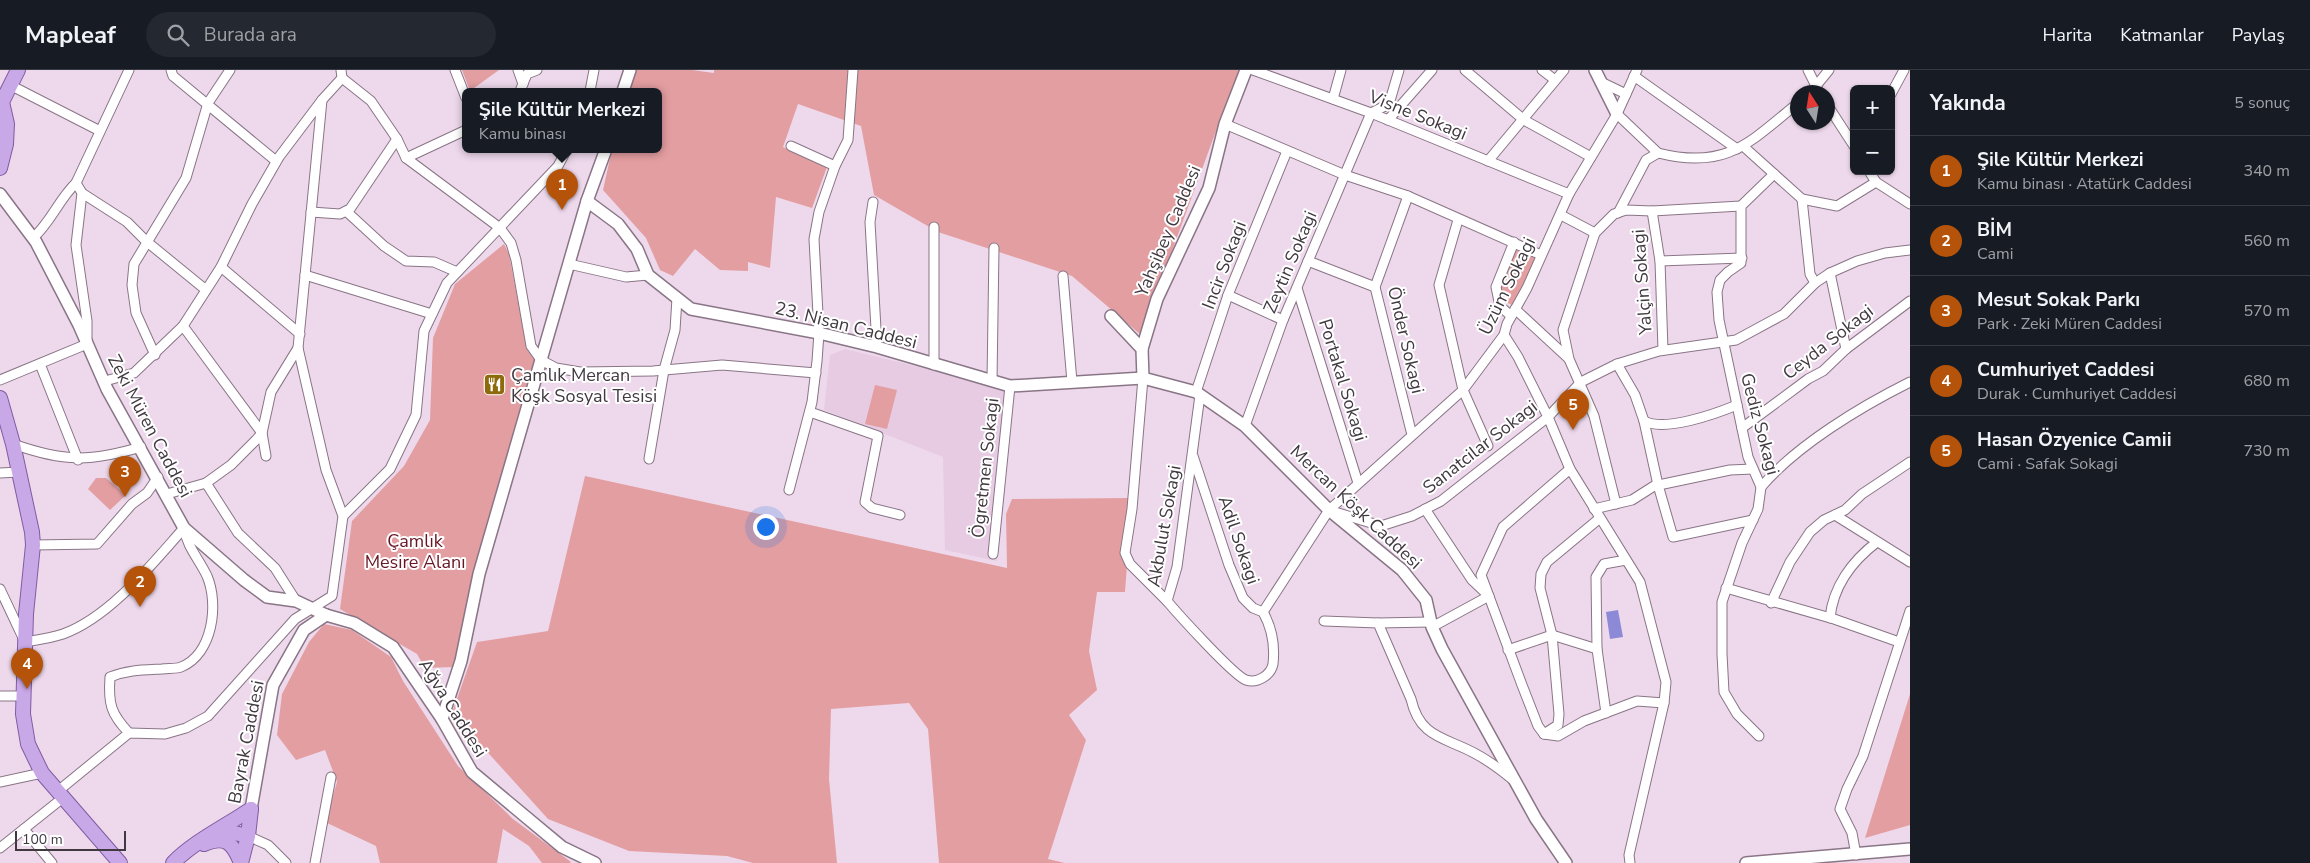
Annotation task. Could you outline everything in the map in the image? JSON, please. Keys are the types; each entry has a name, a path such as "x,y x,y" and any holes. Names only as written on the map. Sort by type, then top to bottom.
{"main road":[{"path":"0,168 6,144 7,124 2,102 18,70"},
{"path":"0,398 13,444 33,545 25,642 23,714 28,744 42,773 120,863"},
{"path":"173,863 186,850 213,835 252,809"},
{"name":"Bayrak Caddesi","path":"241,863 252,809"},
{"path":"213,835 230,832 248,836"},
{"path":"183,863 199,846 213,840 225,841 234,846 241,863"}],"street":[{"path":"33,238 45,227 68,191 76,183 129,70"},
{"path":"171,70 173,76 276,161"},
{"path":"155,355 136,313 132,286 134,264 146,241 186,178 208,103 230,70"},
{"path":"455,70 462,88"},
{"path":"518,70 522,88"},
{"path":"522,88 527,74 537,70"},
{"path":"591,88 594,70"},
{"path":"625,88 630,70"},
{"path":"789,490 810,412 816,373 819,333 814,239 819,212 835,166 848,140 853,70"},
{"name":"Yahşibey Caddesi","path":"1142,350 1157,299 1209,188 1225,124 1246,70"},
{"name":"Visne Sokagi","path":"1253,70 1371,113 1569,194"},
{"path":"1333,99 1341,70"},
{"path":"1371,113 1389,104 1399,70"},
{"path":"1388,120 1432,70"},
{"path":"1465,70 1524,120 1591,157"},
{"path":"1542,70 1555,80"},
{"path":"1488,161 1564,70"},
{"path":"1808,70 1813,85"},
{"path":"1819,85 1829,70"},
{"path":"1895,87 1904,70"},
{"path":"1635,73 1740,147 1802,199 1837,206 1876,182"},
{"name":"Üzüm Sokagi","path":"1263,612 1329,510 1463,390 1504,335 1540,255 1561,215 1569,194 1618,114 1635,73"},
{"path":"105,381 134,373 155,355 183,326 221,267 276,161 342,74 371,101 397,139 406,158 500,228 511,242 525,300 531,346 541,360 556,368 580,372 664,370 722,365 816,373"},
{"path":"1599,75 1626,94"},
{"path":"1599,75 1618,114 1658,153 1678,158 1702,159 1725,156 1790,109"},
{"path":"10,85 100,131"},
{"path":"184,528 186,540 207,576 211,596 211,629 198,656 180,668 126,670 110,677 109,694 114,716 129,733 155,735 175,732 208,716 296,619 310,608 332,596 343,516 326,470 298,348 322,100"},
{"name":"Zeytin Sokagi","path":"1246,426 1283,320 1371,113"},
{"path":"1835,117 1850,140"},
{"path":"1225,124 1345,175 1408,196 1458,220 1514,242 1540,255"},
{"path":"406,158 462,132"},
{"path":"311,212 340,214 350,209 397,139"},
{"path":"791,146 835,166"},
{"name":"Incir Sokagi","path":"1198,394 1228,295 1287,150"},
{"path":"343,516 390,469 416,415 424,331 447,283 558,166 565,153"},
{"path":"442,719 461,661 479,574 587,201 605,153"},
{"path":"1618,213 1646,160 1658,153"},
{"path":"1660,261 1742,258 1741,206 1774,174"},
{"path":"1872,175 1876,182 1910,203"},
{"path":"76,183 82,193 127,222 146,241 206,290"},
{"path":"0,380 40,364 49,358 87,344 87,321 76,245 82,193"},
{"name":"Zeki Müren Caddesi","path":"0,194 33,238 87,344 108,390 142,447 184,528 244,580 267,597 296,601 326,615"},
{"name":"Önder Sokagi","path":"1408,196 1375,287 1412,435"},
{"path":"1802,199 1810,274 1816,283"},
{"name":"23. Nisan Caddesi","path":"587,201 618,224 637,249 648,275 691,309 819,333 877,347 1010,386 1143,378"},
{"path":"873,202 870,222 877,347"},
{"name":"Yalçin Sokagi","path":"1663,350 1660,261 1652,211 1741,206"},
{"path":"1616,504 1602,446 1581,382 1569,359 1563,330 1595,233 1618,213 1626,210 1652,211"},
{"path":"346,211 384,246 406,261 434,262 457,272"},
{"path":"1561,215 1595,233"},
{"path":"1458,220 1439,285 1463,390 1488,446"},
{"path":"934,227 934,365"},
{"path":"1514,242 1496,287 1500,306 1513,312 1569,359"},
{"path":"992,381 994,248"},
{"name":"Sanatcilar Sokagi","path":"1329,510 1381,526 1441,502 1548,417 1581,382 1617,364 1663,350 1736,340 1784,314 1816,283 1830,273 1857,261 1885,253 1910,250"},
{"name":"Gediz Sokagi","path":"1742,258 1741,263 1720,280 1717,292 1723,342 1742,428 1753,469 1761,487 1758,509 1742,542 1722,602 1724,692 1737,714 1758,736"},
{"path":"1308,261 1375,287"},
{"path":"569,264 626,277 648,275"},
{"path":"221,267 300,334"},
{"path":"1830,273 1846,349"},
{"path":"305,275 432,314"},
{"path":"1062,276 1072,382"},
{"name":"Portakal Sokagi","path":"1297,288 1358,483"},
{"path":"1228,295 1283,320"},
{"path":"649,459 664,370 675,330 677,298"},
{"name":"Ceyda Sokagi","path":"1742,428 1808,379 1823,371 1846,349 1910,301"},
{"path":"1111,316 1142,350 1143,378 1132,508 1126,553 1130,564 1167,601"},
{"path":"183,326 262,433"},
{"path":"1504,335 1518,357 1548,417 1570,469 1640,582 1659,648 1666,682 1664,703 1629,856 1630,863"},
{"path":"266,456 262,433 271,392 298,348"},
{"path":"40,364 78,460"},
{"path":"1617,364 1635,395 1644,422 1658,485 1673,537 1753,520"},
{"name":"Mercan Köşk Caddesi","path":"1143,378 1198,394 1246,426 1329,510 1402,570 1426,600 1432,624 1442,649 1536,819 1566,863"},
{"path":"1761,487 1779,466 1878,398 1910,382"},
{"name":"Ögretmen Sokagi","path":"993,554 1010,386"},
{"name":"Akbulut Sokagi","path":"1198,394 1193,456 1175,574 1167,601 1233,670 1246,680 1256,681"},
{"path":"1644,422 1652,425 1670,424 1737,405"},
{"path":"810,412 878,436 865,502 872,508 900,515"},
{"path":"167,494 206,483 230,465 262,433"},
{"path":"13,444 42,454 78,460 109,457 142,447"},
{"name":"Adil Sokagi","path":"1193,456 1229,565 1243,598 1253,608 1263,612 1269,623 1274,651 1272,668 1265,677 1256,681"},
{"path":"1771,603 1801,545 1810,532 1824,520 1845,510 1862,494 1910,462"},
{"path":"1570,469 1503,527 1481,575 1538,726 1544,734 1558,736 1606,713 1637,701 1664,703"},
{"path":"1594,509 1632,500 1658,485 1730,470 1753,469"},
{"path":"0,473 19,472"},
{"path":"33,545 97,544 132,504 147,493 158,477"},
{"path":"206,483 238,533 275,568 296,601"},
{"path":"1425,509 1472,580 1488,596"},
{"path":"1835,515 1910,562"},
{"path":"1544,734 1558,725 1560,714 1552,636 1540,588 1541,574 1547,562 1600,518"},
{"path":"0,589 25,642 64,634 98,614 128,591 184,528"},
{"path":"1830,618 1832,599 1845,575 1863,552 1877,542"},
{"path":"1606,713 1597,648 1596,577 1604,564 1626,560"},
{"path":"1726,588 1771,603 1830,618 1899,642"},
{"path":"1324,621 1432,624 1488,596"},
{"path":"1856,855 1852,833 1840,809 1847,789 1864,756 1910,611"},
{"name":"Ağva Caddesi","path":"326,615 354,623 393,647 442,719 472,772 562,847 595,863"},
{"name":"Bayrak Caddesi","path":"252,809 273,685 304,630 326,615"},
{"path":"1378,623 1411,699 1414,712 1422,726 1435,736 1475,754 1516,782"},
{"path":"1508,650 1552,636 1597,648"},
{"path":"0,696 24,696"},
{"path":"0,848 24,829 129,733"},
{"path":"0,782 42,773"},
{"path":"315,863 331,777"},
{"path":"24,829 52,863"},
{"path":"248,836 268,845 286,863"},
{"path":"1746,863 1910,849"}],"shaded area":[{"path":"845,349 1005,388 997,561 945,550 943,457 824,410 830,355"},
{"path":"1618,610 1623,637 1610,639 1606,612"}],"green space":[{"path":"462,70 499,70 474,88 469,88"},
{"path":"631,70 692,70 714,73 714,70 1246,70 1233,85 1141,335 1072,276 938,232 874,195 861,126 798,104 783,147 827,167 812,208 776,197 770,268 748,262 748,271 720,270 695,249 673,276 660,270 646,238 603,190 611,153 662,153 662,88 627,88"},
{"name":"Çamlık Mesire Alanı","path":"504,244 509,254 527,350 538,364 454,667 425,668 417,654 340,609 352,521 404,466 430,420 433,338 455,284"},
{"path":"1516,250 1536,258 1514,306 1502,300 1498,291"},
{"path":"875,385 897,390 887,429 865,424"},
{"path":"585,476 1007,568 1006,514 1012,499 1132,498 1125,592 1097,592 1089,651 1097,690 1069,715 1086,740 1048,859 1065,863 939,863 928,729 909,703 831,709 829,779 837,863 753,863 727,856 629,851 548,819 452,713 477,642 548,631"},
{"path":"96,478 106,478 126,495 110,510 88,489"},
{"path":"324,624 352,630 391,657 403,681 458,766 513,819 571,862 542,863 529,846 503,829 497,863 380,863 376,846 325,822 337,782 325,750 296,760 277,735 282,694 309,642"},
{"path":"1910,694 1910,825 1865,838"}],"place":[{"name":"Şile Kültür Merkezi","path":"562,210"},
{"name":"Çamlık Mercan Köşk Sosyal Tesisi","path":"495,385"},
{"name":"Hasan Özyenice Camii","path":"1573,430"},
{"name":"Mesut Sokak Parkı","path":"125,497"},
{"name":"BİM","path":"140,607"},
{"name":"Cumhuriyet Caddesi","path":"27,689"}]}
